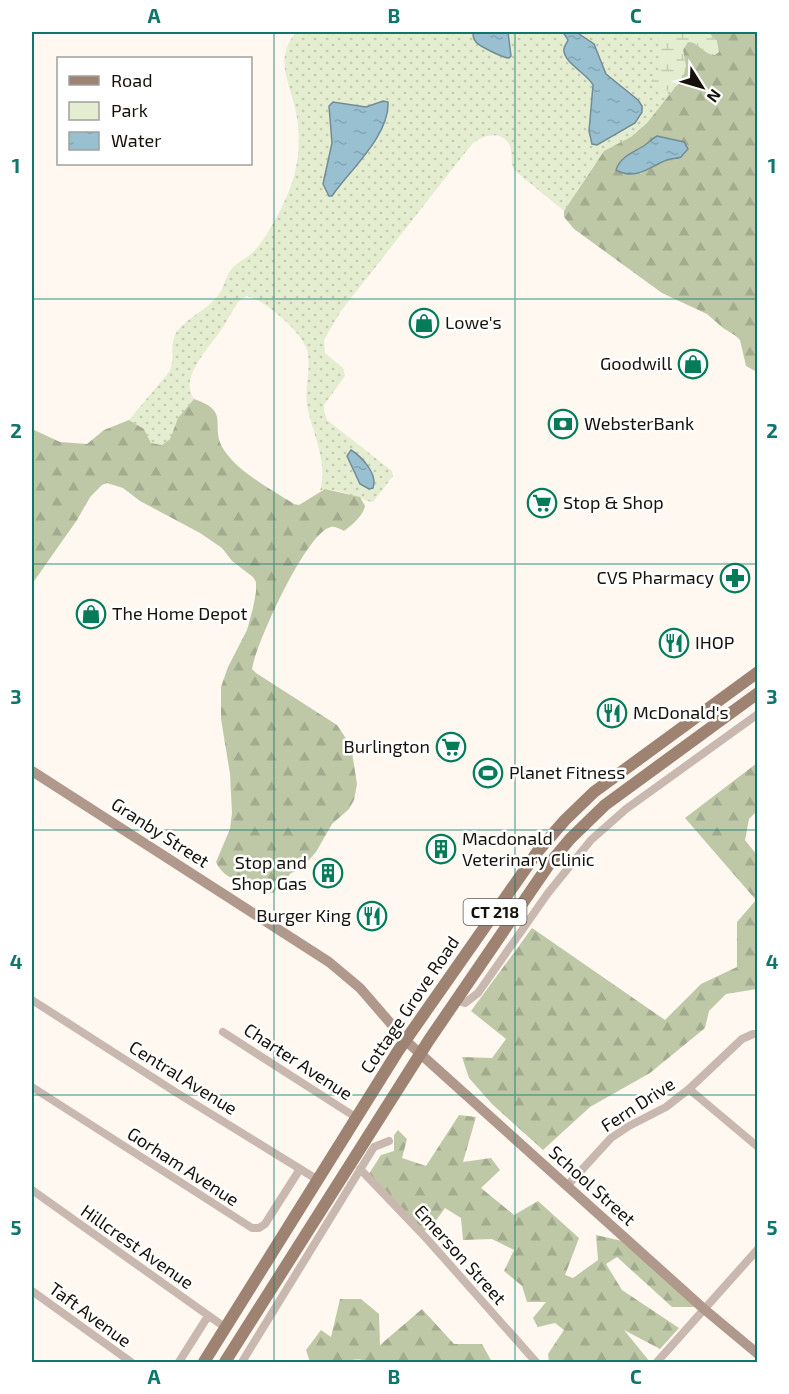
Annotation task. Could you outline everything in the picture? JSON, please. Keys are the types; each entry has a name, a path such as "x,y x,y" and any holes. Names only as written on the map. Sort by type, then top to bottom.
{"main road":[{"name":"Cottage Grove Road","path":"204,1362 405,1040 538,851 594,792 758,672"},
{"name":"Cottage Grove Road","path":"225,1362 420,1053 550,863 570,839 605,805 758,693"},
{"name":"Granby Street","path":"32,771 329,962 360,988 405,1040"},
{"path":"594,792 605,805"},
{"name":"School Street","path":"405,1040 704,1309 758,1354"}],"street":[{"name":"Cottage Grove Road","path":"456,1000 465,1003 478,993 567,867 599,832 626,809 758,714"},
{"path":"677,752 686,766"},
{"path":"514,913 527,922"},
{"name":"Central Avenue","path":"32,1000 318,1180"},
{"name":"Charter Avenue","path":"224,1032 357,1118"},
{"path":"689,1089 742,1039 758,1034"},
{"name":"Gorham Avenue","path":"32,1088 253,1228 260,1228 264,1225 300,1169"},
{"name":"Fern Drive","path":"567,1186 611,1138 628,1126 666,1107 689,1089 758,1147"},
{"path":"242,1362 374,1147 389,1141"},
{"name":"Emerson Street","path":"360,1169 427,1239 536,1362"},
{"name":"Hillcrest Avenue","path":"32,1190 226,1328"},
{"path":"657,1362 758,1248"},
{"name":"Taft Avenue","path":"32,1291 131,1362"},
{"path":"179,1362 208,1316"}],"green space":[{"path":"296,32 473,32 478,44 504,58 511,52 508,32 563,32 578,70 591,80 593,85 589,131 597,145 611,137 609,78 588,40 576,32 757,32 757,336 614,147 593,166 564,211 514,170 510,146 502,137 486,136 472,144 341,311 324,340 325,353 343,368 345,376 324,405 327,420 392,471 393,476 373,502 339,491 320,491 321,460 306,395 309,365 307,350 291,326 273,310 247,296 239,301 192,373 190,391 194,399 178,418 170,439 162,445 151,443 144,429 129,420 169,372 176,333 217,297 231,270 259,245 278,214 293,181 299,138 295,106 284,63 289,43","holes":["383,101 387,115 364,156 344,181 323,187 332,143 329,111 346,104 366,107"]},
{"path":"656,32 708,32 717,41 719,52 715,55 707,53 688,42 683,50 685,65 682,79 668,91 662,90 651,81 661,71 661,49"},
{"path":"708,32 757,32 757,372 746,366 740,340 736,336 707,314 662,293 574,229 564,217 564,211 604,151 631,137 647,123 681,80 686,66 683,50 686,43 691,41 715,55 717,41","holes":["669,138 684,142 676,159 668,159 640,174 622,159 650,140"]},
{"path":"194,399 213,409 218,421 220,442 230,458 246,473 276,493 299,505 325,489 360,497 365,506 360,517 344,531 331,527 321,534 309,548 272,614 252,669 337,725 351,746 357,784 354,800 349,809 332,824 316,852 301,869 291,873 273,893 231,878 216,862 230,829 232,813 230,774 221,719 221,687 228,667 247,630 256,592 256,582 253,577 232,561 222,548 200,533 140,501 123,488 107,483 90,497 77,520 32,584 32,429 60,442 87,444 104,430 129,420 144,429 151,443 162,445 170,439 178,418"},
{"path":"757,763 757,811 749,819 745,840 757,855 757,989 726,994 709,1011 705,1028 650,1073 590,1107 543,1150 492,1104 469,1078 462,1057 492,1058 506,1039 471,1011 532,928 665,1020 701,984 737,967 737,922 756,900 685,818"},
{"path":"459,1115 476,1117 463,1162 491,1158 500,1170 481,1188 514,1215 538,1201 579,1238 565,1275 573,1278 598,1260 596,1235 631,1243 696,1307 672,1307 617,1257 606,1264 622,1290 679,1328 660,1349 624,1330 650,1362 549,1362 548,1354 564,1330 555,1323 538,1327 533,1318 546,1302 527,1302 522,1286 504,1271 514,1250 492,1239 463,1240 461,1218 445,1208 432,1226 421,1233 367,1177 381,1155 394,1151 394,1135 398,1130 407,1139 402,1158 426,1166"},
{"path":"340,1299 361,1299 379,1314 380,1345 422,1309 454,1344 482,1344 492,1362 423,1362 423,1360 391,1364 358,1359 348,1361 350,1362 310,1362 306,1350 321,1330 331,1337"}],"water":[{"path":"473,32 508,32 511,56 509,58 502,56 478,44 473,37"},
{"path":"563,32 576,32 594,44 606,74 638,100 642,106 642,112 635,123 597,145 592,144 589,131 593,85 567,59 564,47 568,40"},
{"path":"383,101 388,102 387,114 376,140 332,196 329,196 323,184 332,143 329,106 333,102 366,107"},
{"path":"657,136 684,142 688,149 681,157 669,159 636,174 616,170 624,158"},
{"path":"351,450 364,461 371,472 373,488 369,489 360,484 347,456"}],"place":[{"name":"Lowe's","path":"424,323"},
{"name":"Goodwill","path":"693,364"},
{"name":"WebsterBank","path":"563,424"},
{"name":"Stop & Shop","path":"542,503"},
{"name":"CVS Pharmacy","path":"735,578"},
{"name":"The Home Depot","path":"91,614"},
{"name":"IHOP","path":"674,643"},
{"name":"McDonald's","path":"612,713"},
{"name":"Burlington","path":"451,747"},
{"name":"Planet Fitness","path":"488,773"},
{"name":"Macdonald Veterinary Clinic","path":"441,849"},
{"name":"Stop and Shop Gas","path":"328,873"},
{"name":"Burger King","path":"372,916"}]}
